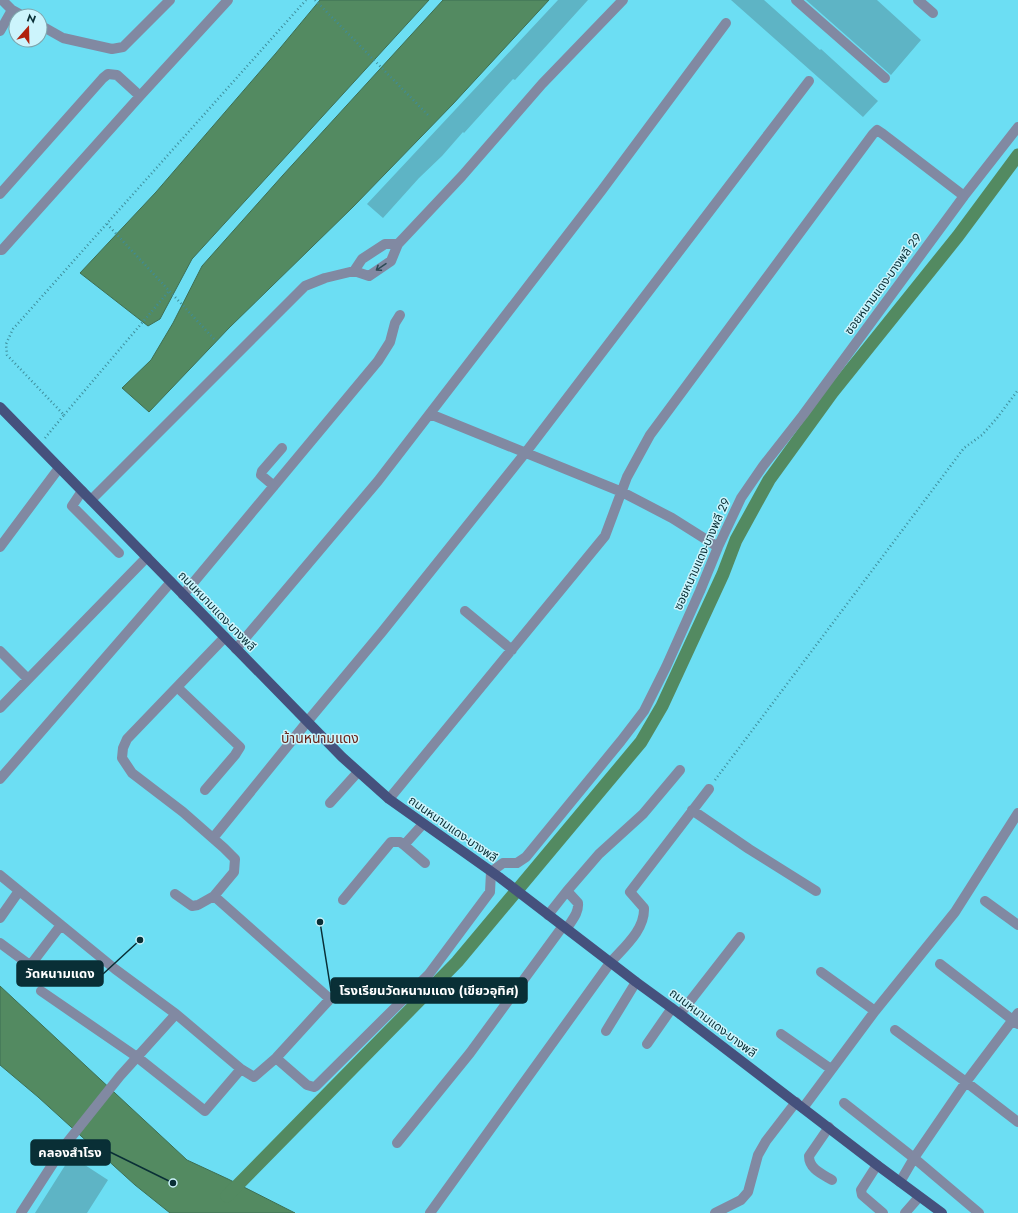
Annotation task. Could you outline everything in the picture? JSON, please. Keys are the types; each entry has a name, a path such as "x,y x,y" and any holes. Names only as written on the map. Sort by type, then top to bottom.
{"main road":[{"name":"ถนนหนามแดง-บางพลี","path":"0,407 307,722 342,757 389,799 495,874 610,963 676,1011 942,1213"}],"street":[{"path":"2,0 10,8"},
{"path":"48,30 63,38 112,49 123,47 170,0"},
{"path":"0,250 2,250 228,0"},
{"path":"91,500 305,286 325,278 354,271 369,276 391,261 398,244 462,176 542,84 623,0"},
{"path":"796,0 884,78"},
{"path":"918,0 933,13"},
{"path":"0,31 8,17"},
{"path":"236,649 378,481 602,190 726,23"},
{"path":"0,194 102,78 108,74 117,75 140,96"},
{"path":"213,838 382,632 526,452 809,81"},
{"name":"ซอยหนามแดง-บางพลี 29","path":"495,874 503,863 517,863 526,857 621,741 644,710 676,646 718,546 741,498 763,466 803,415 964,196 1018,127"},
{"path":"389,799 605,536 627,477 650,435 873,134 877,130 883,134 964,196"},
{"path":"354,271 362,259 385,244 398,244"},
{"path":"183,595 378,361 390,342 395,323 400,315"},
{"path":"430,414 622,492 672,518 718,546"},
{"path":"274,486 261,476 262,471 282,448"},
{"path":"0,548 60,468"},
{"path":"82,491 72,506 119,553"},
{"path":"0,708 147,558"},
{"path":"0,779 171,582"},
{"path":"466,611 512,650"},
{"path":"175,894 192,906 198,905 214,896 234,872 235,860 213,838 183,812 132,773 122,758 123,748 127,739 225,637"},
{"path":"0,651 28,679"},
{"path":"177,687 240,748 205,790"},
{"path":"548,915 606,847 643,814 680,770"},
{"path":"330,803 358,772"},
{"path":"430,1213 610,963 640,926 644,916 644,908 630,892 708,789"},
{"path":"692,810 749,849 816,891"},
{"path":"716,1213 741,1200 748,1192 758,1155 766,1142 831,1069 875,1011 955,912 1018,813"},
{"path":"404,845 423,824"},
{"path":"343,900 391,842 400,842 425,863"},
{"path":"276,1058 307,1085 314,1087 316,1086 429,974 490,892 495,874"},
{"path":"0,875 115,969 176,1014 241,1069 254,1077 276,1058 330,999 214,896"},
{"path":"0,918 19,891"},
{"path":"396,1143 470,1053 578,912 578,903 567,891"},
{"path":"985,901 1018,925"},
{"path":"0,944 27,963 32,963 61,925"},
{"path":"647,1044 740,937"},
{"path":"900,1182 914,1158 966,1082 1016,1019 940,964"},
{"path":"821,972 875,1011"},
{"path":"606,1031 636,982"},
{"path":"41,991 137,1057 205,1111 241,1069"},
{"path":"22,1213 65,1146 120,1076 176,1014"},
{"path":"895,1030 1018,1122"},
{"path":"781,1034 831,1069"},
{"path":"844,1103 914,1158 979,1213"},
{"path":"829,1127 809,1156 809,1162 812,1167 832,1180"},
{"path":"877,1165 861,1190 861,1193 883,1213"},
{"path":"905,1213 919,1197"}],"path":[{"path":"64,415 7,355 6,344 13,329 306,0"},
{"path":"315,0 430,117"},
{"path":"107,224 216,342"},
{"path":"38,446 169,291"},
{"path":"708,789 964,448 982,435 998,418 1018,390"}],"shaded area":[{"path":"320,0 429,0 192,259 160,319 148,326 80,273 156,192"},
{"path":"443,0 549,0 453,104 353,207 229,328 149,412 122,388 151,360 173,323 202,266"},
{"path":"0,986 187,1160 295,1213 170,1213 135,1185 38,1097 0,1065"}],"building":[{"path":"558,0 588,0 515,80 513,79 383,218 367,204"},
{"path":"731,0 764,0 878,101 863,117"},
{"path":"806,0 877,0 921,40 891,75"},
{"path":"71,1156 108,1180 87,1213 35,1213"}],"waterway":[{"path":"227,1196 457,962 641,742 662,706 723,574 736,540 769,480 832,393 958,236 1018,155"}],"place":[{"name":"โรงเรียนวัดหนามแดง (เขียวอุทิศ)","path":"320,922"},
{"name":"วัดหนามแดง","path":"140,940"},
{"name":"คลองสำโรง","path":"173,1183"}],"district":[{"name":"บ้านหนามแดง","path":"320,738"}]}
